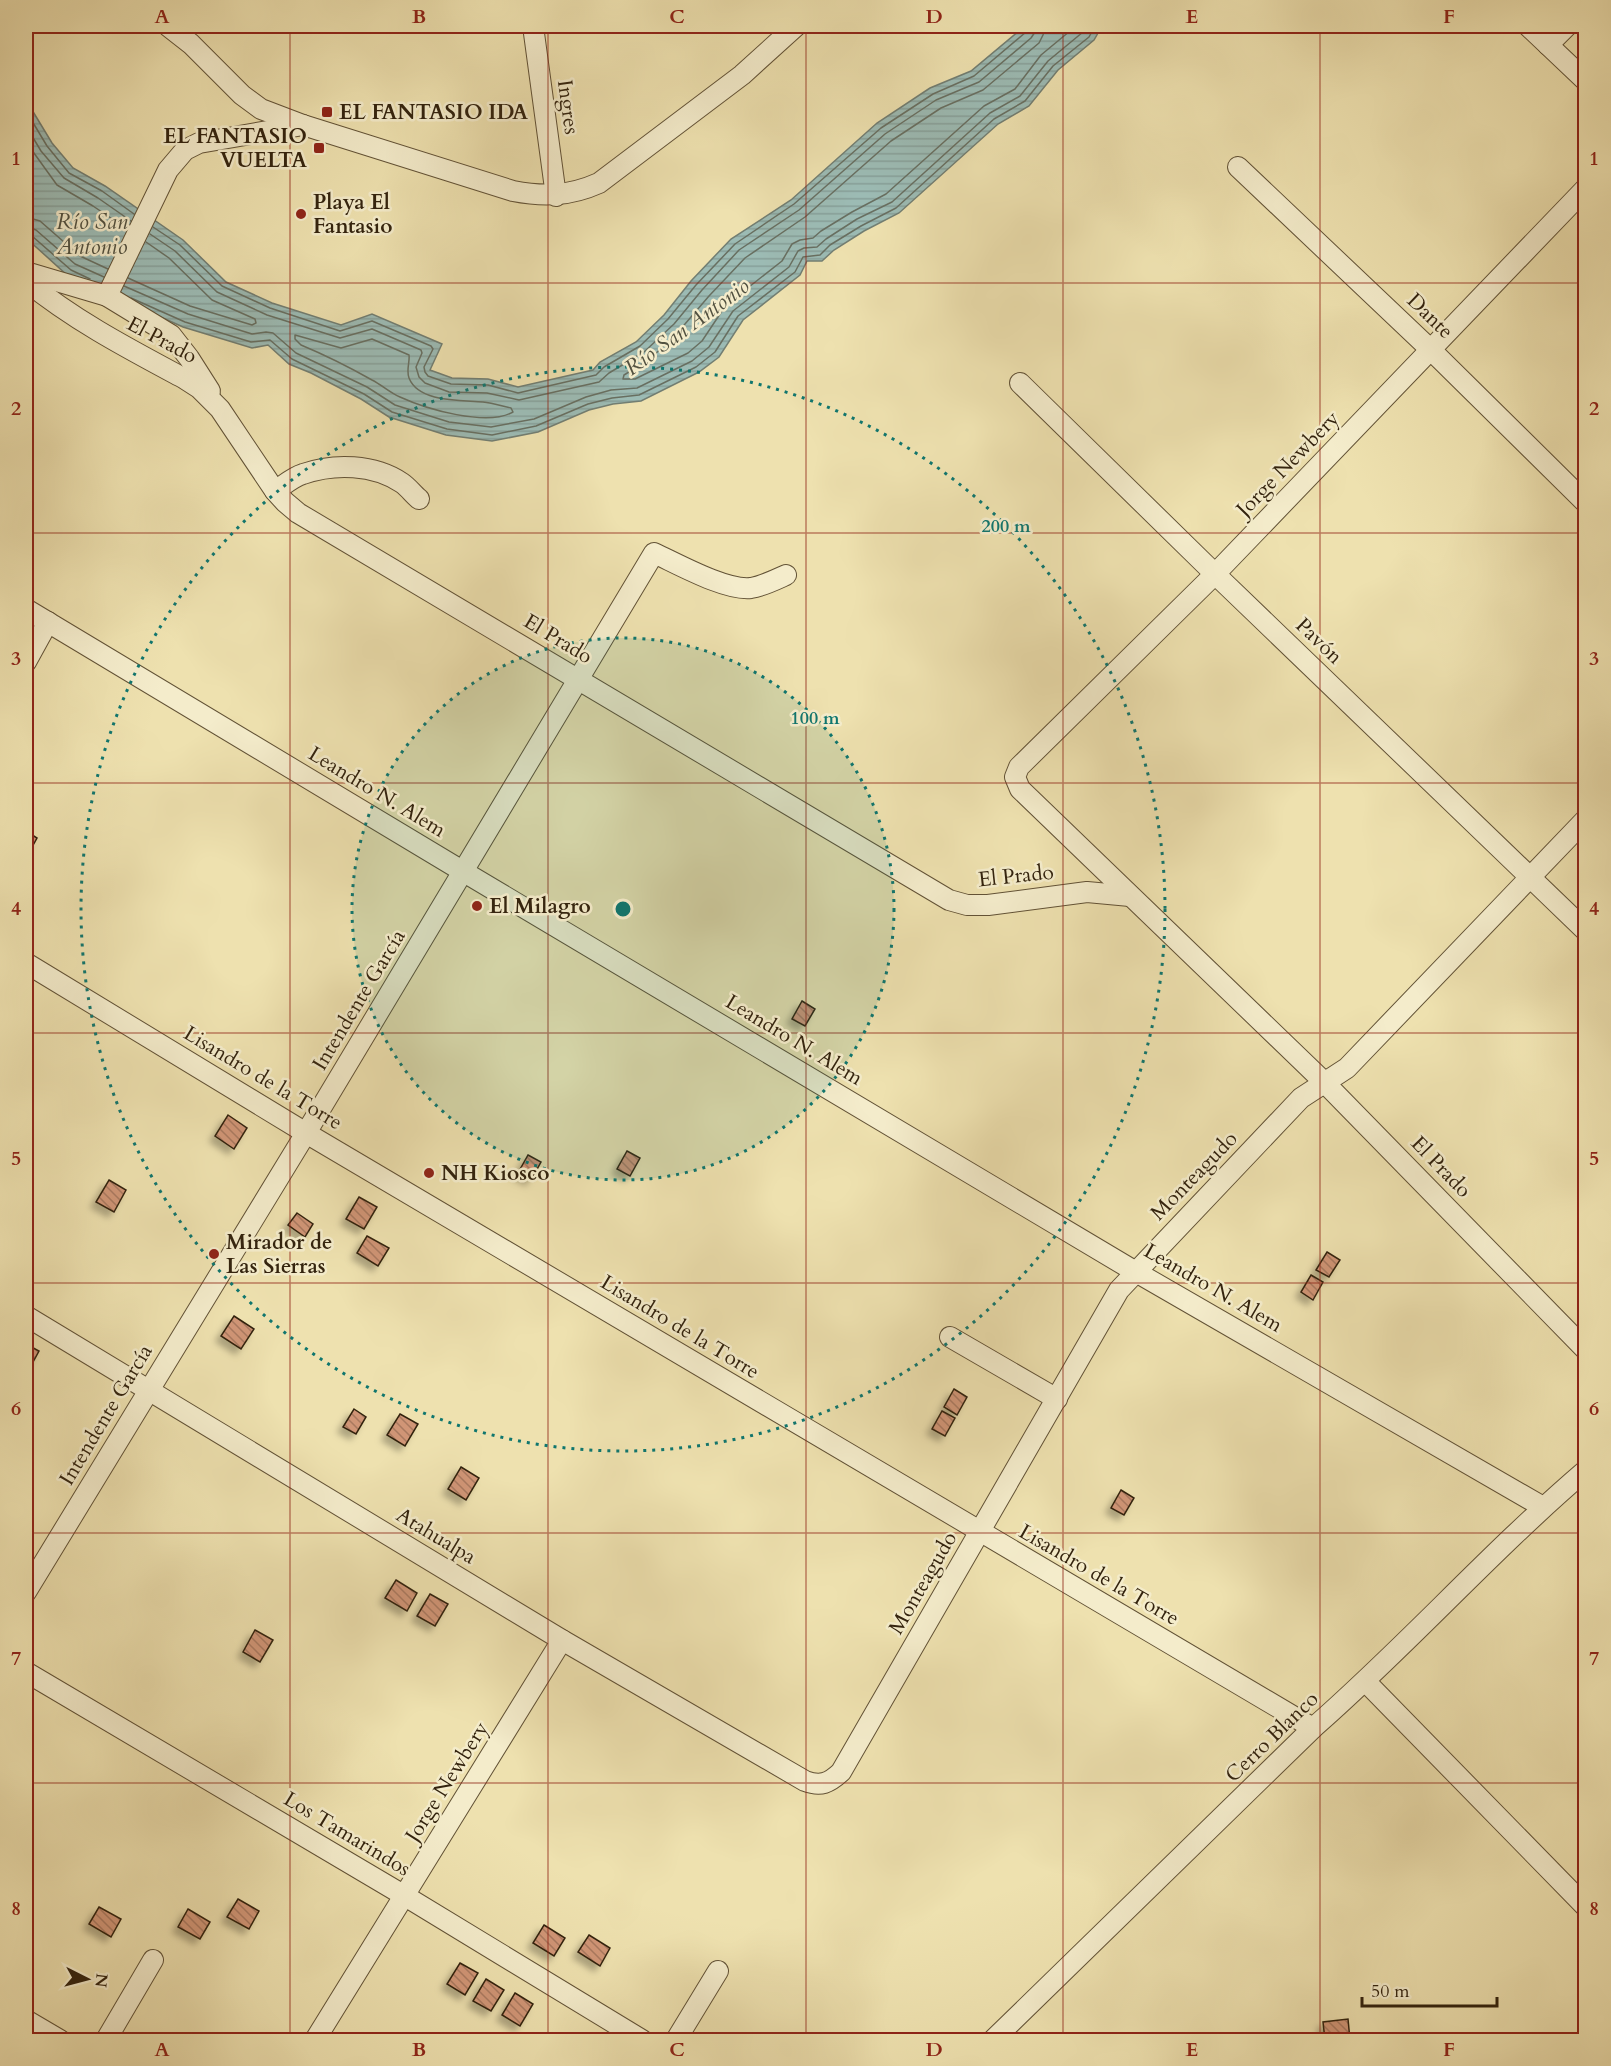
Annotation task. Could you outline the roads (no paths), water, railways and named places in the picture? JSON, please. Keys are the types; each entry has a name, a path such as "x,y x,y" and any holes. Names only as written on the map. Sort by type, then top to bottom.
{"street":[{"path":"168,26 191,44 242,94 261,109 513,191 542,196 579,192 599,183 742,75 796,26"},
{"path":"177,26 191,44"},
{"name":"Ingres","path":"533,26 556,196"},
{"path":"1528,26 1586,81"},
{"path":"1548,45 1567,26"},
{"path":"107,296 168,170 185,150 199,143 303,124"},
{"name":"Dante","path":"1239,167 1431,350 1586,503"},
{"name":"Jorge Newbery","path":"1018,767 1215,574 1586,188"},
{"path":"26,272 107,296 156,324 171,335 189,358 220,409"},
{"name":"El Prado","path":"26,281 57,306 93,330 199,388 220,409 275,491 298,513 949,900 967,905 988,905 1087,892 1130,896"},
{"name":"Pavón","path":"1020,383 1586,931"},
{"path":"275,491 301,474 333,466 361,468 388,475 404,484 419,499"},
{"name":"Intendente García","path":"26,1592 464,872 654,553 735,587 750,588 767,584 786,575"},
{"name":"Leandro N. Alem","path":"26,609 1136,1272 1543,1506"},
{"path":"26,662 48,622"},
{"name":"El Prado","path":"1018,767 1015,777 1020,789 1324,1082 1586,1350"},
{"name":"Monteagudo","path":"825,1784 841,1772 1119,1290 1301,1098 1347,1068 1586,819"},
{"path":"1087,892 1096,882 1100,867"},
{"name":"Lisandro de la Torre","path":"26,963 306,1133 1313,1728"},
{"name":"Atahualpa","path":"26,1316 562,1640 805,1781 816,1785 825,1784"},
{"path":"950,1337 1057,1399"},
{"name":"Cerro Blanco","path":"993,2040 1313,1728 1366,1682 1543,1506 1585,1471"},
{"name":"Jorge Newbery","path":"315,2040 562,1640"},
{"name":"Los Tamarindos","path":"26,1672 405,1896 642,2040"},
{"path":"1366,1682 1586,1907"},
{"path":"106,2040 153,1960"},
{"path":"676,2040 718,1971"},
{"path":"26,2020 60,2040"}],"water":[{"name":"Río San Antonio","path":"1025,26 1102,26 1094,40 1058,70 1029,106 998,124 899,213 864,231 834,250 822,261 807,261 800,275 743,320 719,357 699,372 641,401 613,404 589,410 538,432 492,441 446,435 389,417 361,399 289,364 268,345 252,348 183,327 67,275 26,238 26,100 52,143 73,168 105,186 183,240 226,282 272,303 341,325 372,314 442,344 430,370 452,378 488,379 518,387 593,370 600,362 636,342 664,315 691,281 731,239 791,200 877,123 930,88 971,71"}],"place":[{"name":"EL FANTASIO IDA","path":"327,112"},
{"name":"EL FANTASIO VUELTA","path":"319,148"},
{"name":"Playa El Fantasio","path":"301,214"},
{"name":"El Milagro","path":"477,906"},
{"name":"NH Kiosco","path":"429,1173"},
{"name":"Mirador de Las Sierras","path":"214,1254"}]}
